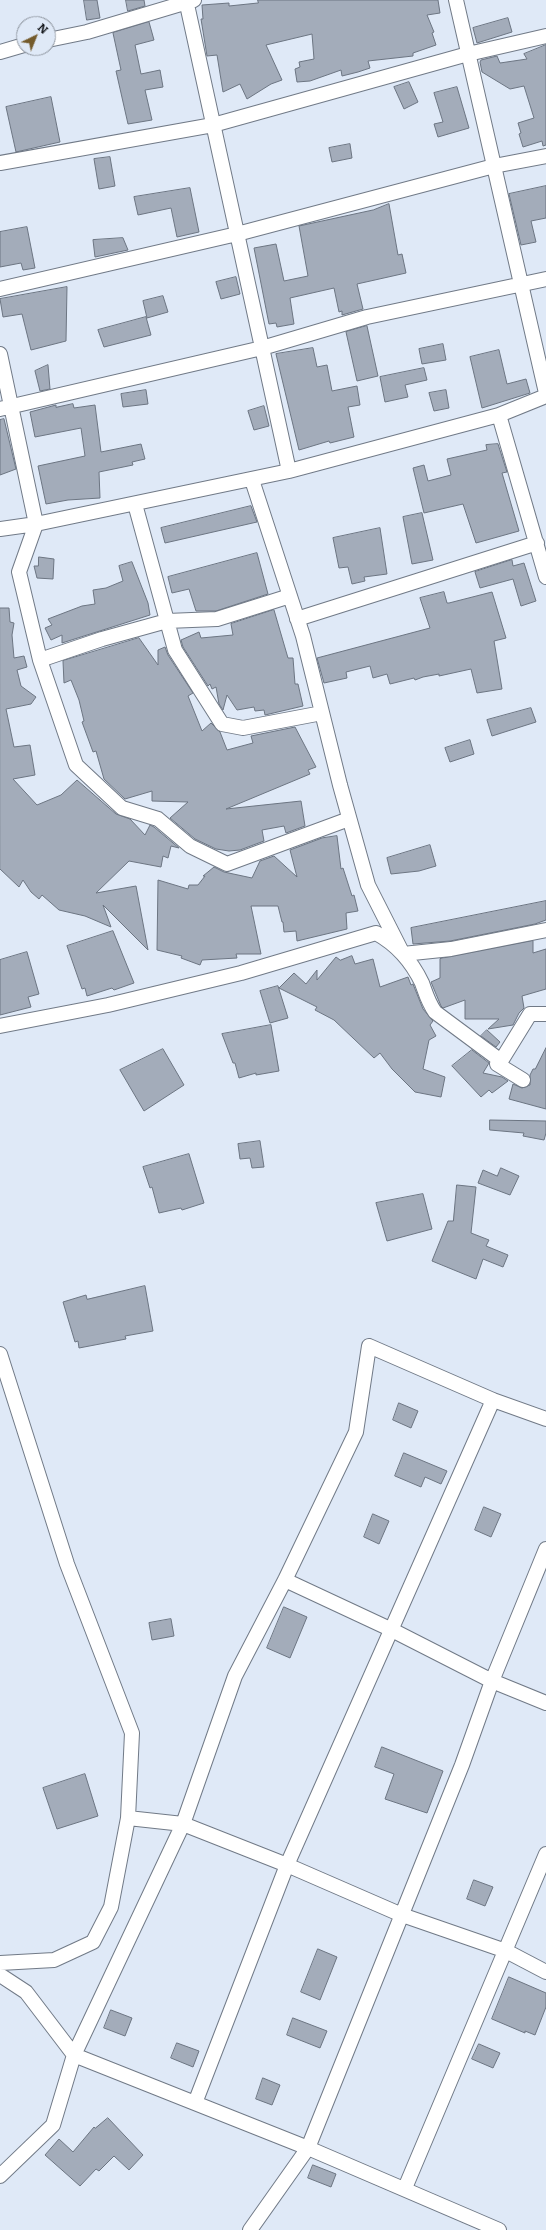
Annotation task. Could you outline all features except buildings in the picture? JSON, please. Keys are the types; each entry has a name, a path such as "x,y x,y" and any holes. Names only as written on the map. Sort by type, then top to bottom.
{"street":[{"path":"0,529 36,524 252,480 289,471 499,415 546,395 456,0"},
{"path":"56,38 87,32 189,1 213,125 289,471"},
{"path":"0,163 213,125 468,54 546,36"},
{"path":"0,52 16,47"},
{"path":"0,290 237,234 494,166 546,156"},
{"path":"6,408 262,348 367,317 521,286 546,279"},
{"path":"0,354 6,408 36,524 19,572 40,660 76,765 122,808 158,819 190,846 227,864 350,819"},
{"path":"499,415 546,577"},
{"path":"252,480 297,619 368,885 403,954 422,983 427,1002 435,1012 501,1060"},
{"path":"135,504 175,650 222,724 243,728 322,714"},
{"path":"297,619 537,543"},
{"path":"40,660 102,639 167,621 217,619 290,596"},
{"path":"0,1026 108,1005 241,973 376,933 388,940 403,954 451,949 546,930"},
{"path":"523,1080 497,1064 530,1014 546,1014"},
{"path":"0,2176 53,2125 74,2055 183,1824 235,1676 285,1580 356,1432 369,1346 493,1400 546,1419"},
{"path":"0,1354 67,1564 132,1733 128,1818 111,1907 93,1942 54,1960 0,1963"},
{"path":"195,2103 287,1865 390,1629 493,1400"},
{"path":"250,2230 308,2148 462,1765 492,1681 546,1549"},
{"path":"285,1580 390,1629 492,1681 546,1703"},
{"path":"128,1818 183,1824 287,1865 402,1915 506,1951 546,1972"},
{"path":"405,2188 546,1854"},
{"path":"0,1975 26,1992 74,2055 308,2148 405,2188 499,2230"}]}
